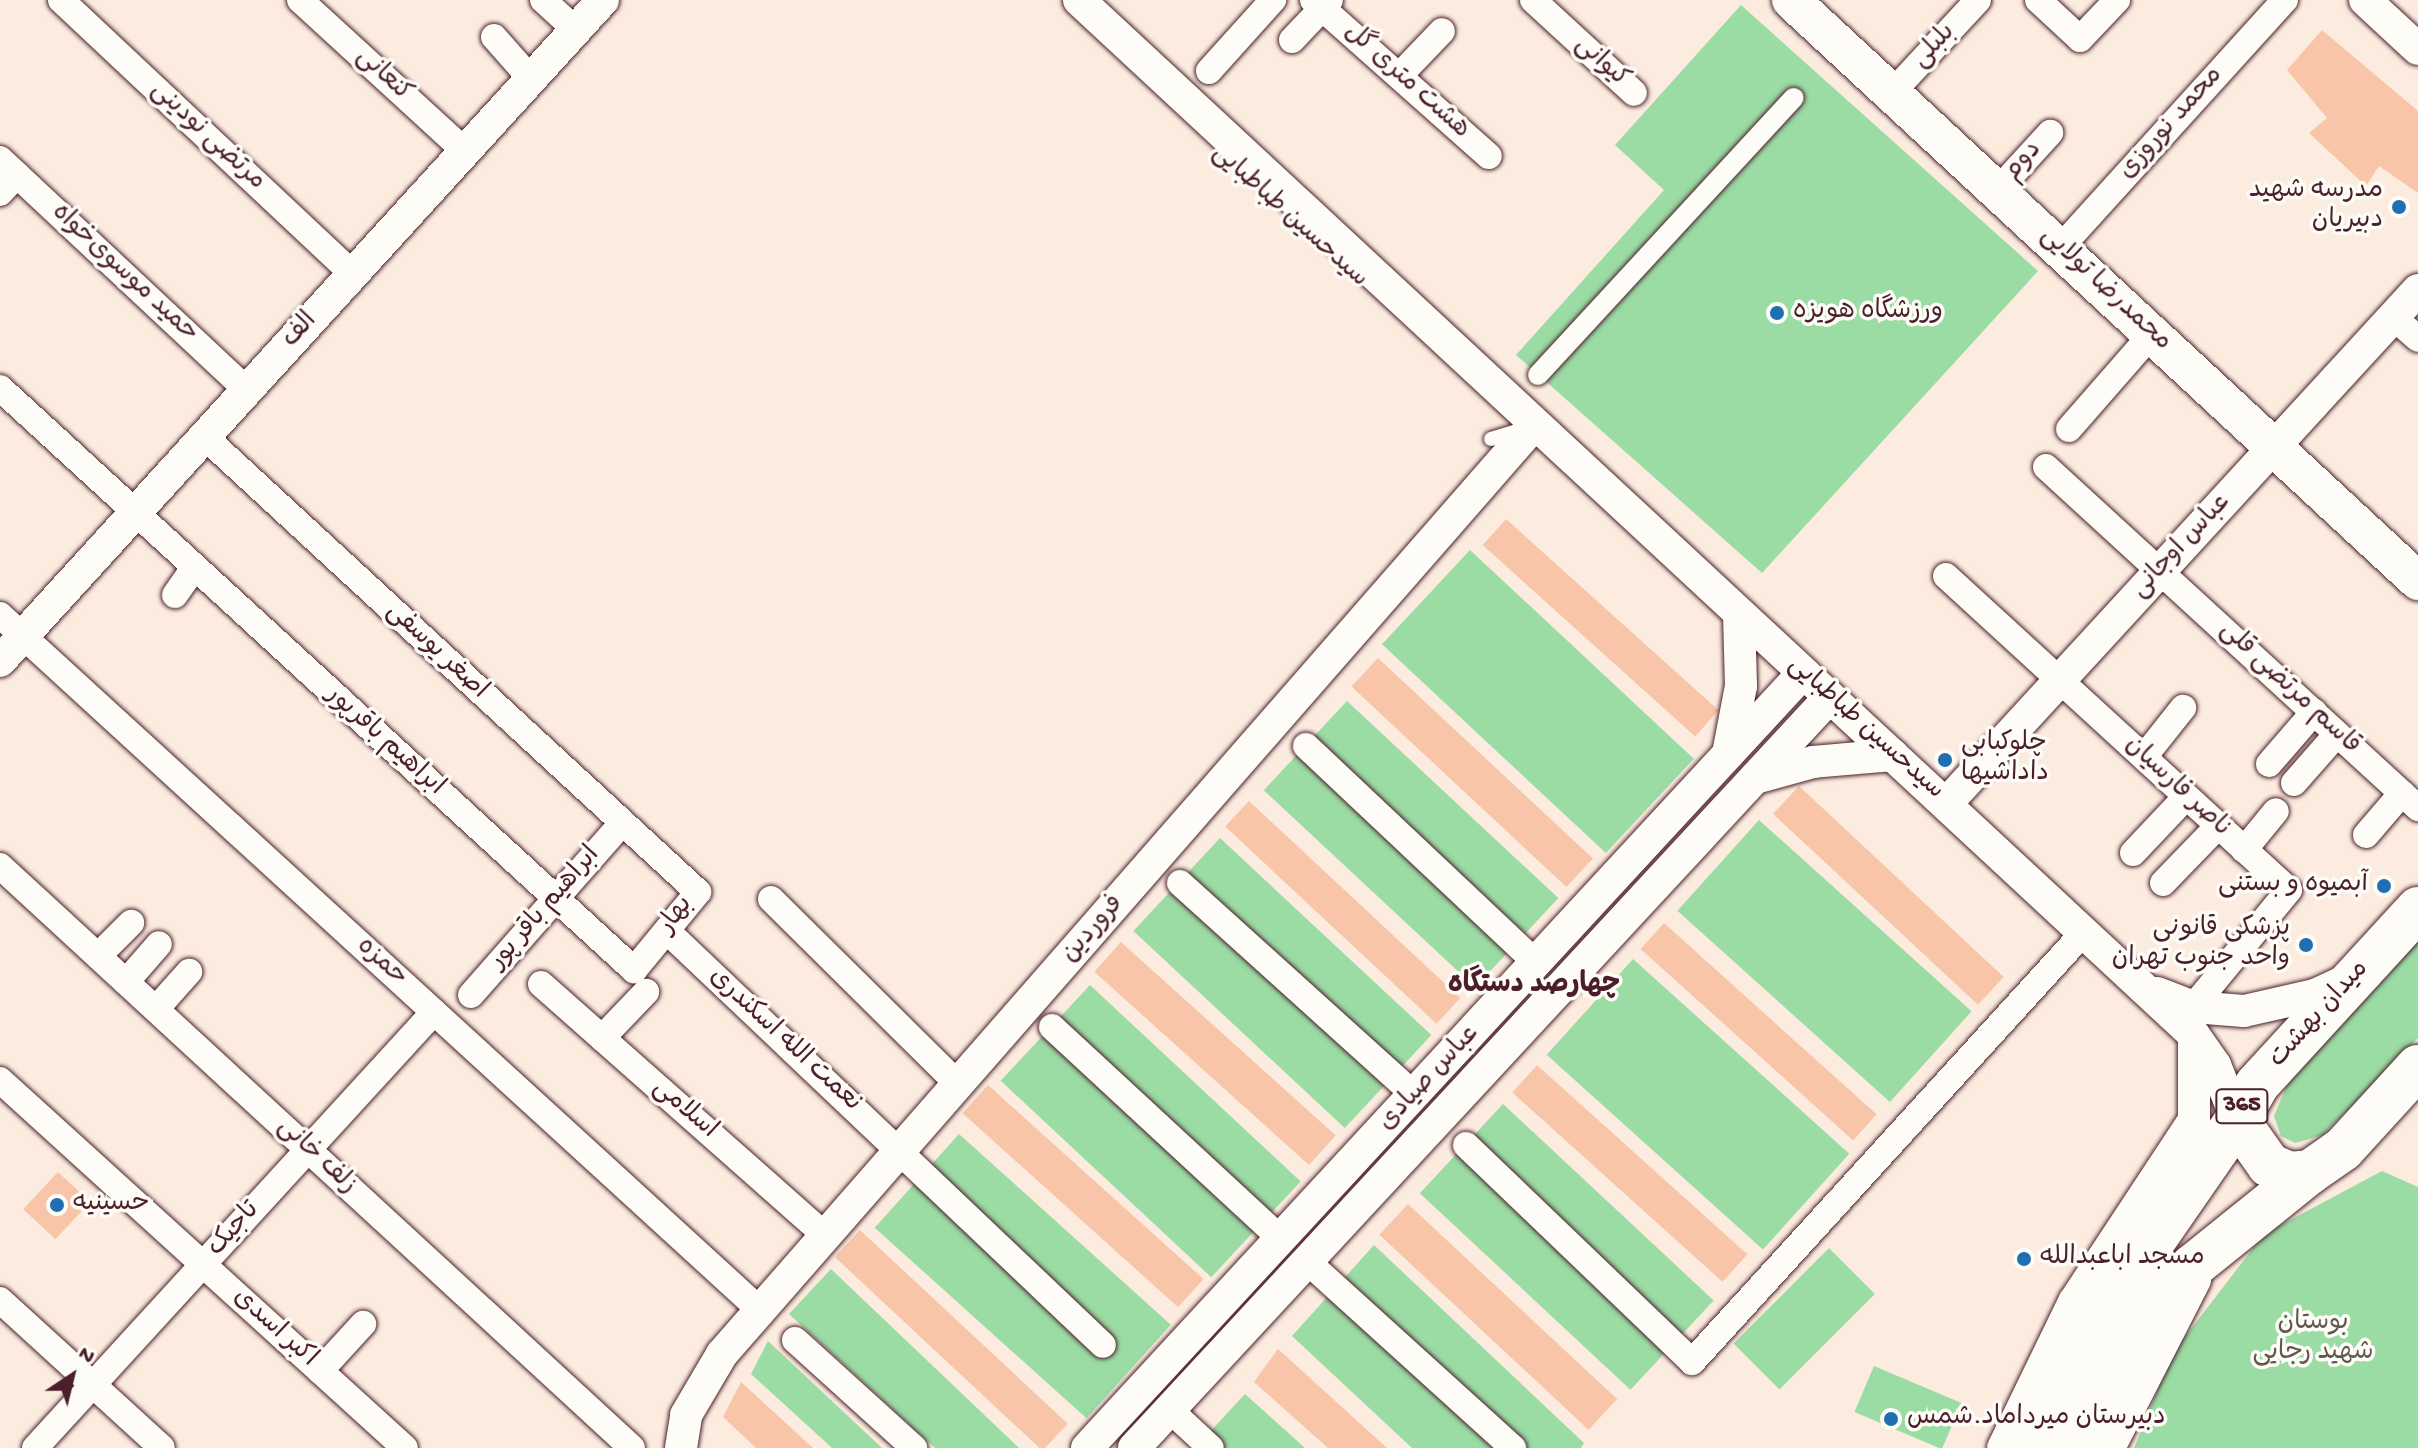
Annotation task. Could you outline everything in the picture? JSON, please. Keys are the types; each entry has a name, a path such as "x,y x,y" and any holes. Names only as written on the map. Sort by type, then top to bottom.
{"highway":[{"name":"میدان بهشت","path":"2237,1120 2257,1085 2418,909"},
{"path":"2073,1448 2131,1337 2193,1266 2244,1222 2343,1149 2418,1067"},
{"name":"365","path":"2037,1448 2100,1318 2186,1166 2237,1120 2269,1165 2289,1174 2310,1172"},
{"path":"2186,1166 2243,1161 2264,1179 2244,1222"}],"main road":[{"name":"محمدرضا تولایی","path":"1791,0 2418,581"}],"street":[{"name":"مرتضی نودینی","path":"61,0 353,274"},
{"name":"کنعانی","path":"300,0 465,151"},
{"path":"543,0 576,30"},
{"name":"الف","path":"0,661 12,625 135,513 603,0"},
{"name":"سیدحسین طباطبایی","path":"1052,0 1533,426 2145,989 2194,1021"},
{"name":"سیدحسین طباطبایی","path":"1079,0 1451,353"},
{"path":"1209,71 1273,0"},
{"name":"کیوانی","path":"1533,0 1634,93"},
{"name":"بلبلی","path":"1891,94 1978,0"},
{"path":"2038,0 2080,39 2117,0"},
{"name":"محمد نوروزی","path":"2060,248 2285,0"},
{"path":"2365,0 2418,49"},
{"path":"1292,40 1322,3"},
{"name":"هشت متری گل","path":"1322,3 1489,156"},
{"path":"1399,76 1442,31"},
{"path":"494,37 531,79"},
{"path":"1538,375 1794,98"},
{"name":"دوم","path":"1997,191 2050,133"},
{"name":"حمید موسوی‌خواه","path":"6,176 247,390"},
{"name":"عباس اوجانی","path":"1946,804 2418,290"},
{"path":"2393,317 2418,339"},
{"path":"2069,429 2152,334"},
{"name":"ابراهیم باقرپور","path":"0,388 555,898 640,981"},
{"name":"فروردین","path":"681,1448 697,1391 761,1311 1533,426"},
{"name":"اصغر یوسفی","path":"205,437 668,866"},
{"name":"قاسم مرتضی قلی","path":"2046,467 2410,801"},
{"path":"175,595 194,568"},
{"name":"ناصر فارسیان","path":"1946,576 2289,890 2194,1021"},
{"path":"1727,757 1741,686 1739,614"},
{"name":"حمزه","path":"12,625 761,1311"},
{"name":"عباس صیادی","path":"1087,1448 1803,673"},
{"name":"عباس صیادی","path":"1134,1448 1830,697"},
{"path":"2144,757 2183,708"},
{"path":"2269,764 2314,712"},
{"path":"2294,783 2337,734"},
{"path":"1306,746 1536,963"},
{"path":"1752,779 1789,766 1893,755"},
{"path":"2133,853 2186,797"},
{"path":"2366,835 2410,801"},
{"path":"2244,850 2276,811"},
{"name":"ابراهیم باقر پور","path":"471,995 621,824"},
{"path":"2163,883 2218,826"},
{"name":"زلف خانی","path":"0,866 632,1448"},
{"name":"بهار","path":"602,1038 640,981 667,931 698,892 668,866"},
{"path":"1180,883 1415,1095"},
{"path":"771,899 959,1085"},
{"path":"98,956 131,923"},
{"name":"نعمت الله اسکندری","path":"667,931 1103,1345"},
{"path":"1466,1145 1692,1362 2085,931"},
{"path":"126,982 159,944"},
{"path":"156,1009 189,972"},
{"path":"2194,1021 2271,1007 2357,975"},
{"name":"اسلامی","path":"541,984 827,1237"},
{"name":"تاجیک","path":"35,1448 434,1012"},
{"path":"2194,1021 2237,1120"},
{"path":"2003,1448 2074,1302 2186,1166 2194,1120 2194,1021"},
{"path":"1052,1027 1281,1239"},
{"name":"اکبر اسدی","path":"0,1080 405,1448"},
{"path":"2109,1448 2193,1284 2244,1222"},
{"path":"1308,1262 1513,1448"},
{"path":"0,1300 162,1448"},
{"path":"320,1371 363,1324"},
{"path":"795,1340 914,1448"},
{"path":"1169,1409 1211,1448"}],"lane":[{"path":"1491,439 1533,426"}],"green space":[{"name":"ورزشگاه هویزه","path":"1741,5 2038,271 1762,573 1516,355 1664,190 1615,145"},
{"path":"1470,550 1694,759 1606,853 1382,644"},
{"path":"1347,701 1558,898 1475,987 1264,790"},
{"path":"1759,820 1972,1011 1890,1102 1677,911"},
{"path":"1220,838 1431,1035 1345,1128 1133,931"},
{"path":"2418,938 2418,1038 2323,1135 2295,1143 2281,1136 2274,1116 2287,1085"},
{"path":"1633,959 1849,1154 1763,1250 1547,1055"},
{"path":"1090,985 1301,1181 1211,1277 1001,1081"},
{"path":"1503,1104 1714,1300 1630,1390 1420,1193"},
{"path":"959,1134 1171,1325 1086,1418 875,1228"},
{"name":"بوستان شهید رجایی","path":"2382,1171 2418,1187 2418,1448 2134,1448 2174,1351 2264,1234"},
{"path":"1374,1245 1584,1443 1581,1448 1412,1448 1292,1336"},
{"path":"1829,1248 1875,1294 1780,1389 1734,1343"},
{"path":"831,1269 1019,1448 935,1448 789,1314"},
{"path":"768,1341 882,1448 832,1448 751,1374"},
{"path":"1874,1366 1961,1403 1942,1448 1854,1412"},
{"path":"1245,1394 1305,1448 1195,1448"}],"building":[{"path":"2322,30 2418,111 2418,193 2379,166 2366,186 2309,133 2327,118 2287,70"},
{"path":"1506,519 1719,710 1695,736 1483,545"},
{"path":"1378,658 1593,859 1566,887 1351,687"},
{"path":"1799,786 2004,977 1978,1005 1773,814"},
{"path":"1249,801 1460,998 1436,1024 1225,827"},
{"path":"1664,923 1877,1114 1853,1140 1641,949"},
{"path":"1121,942 1336,1135 1309,1165 1094,972"},
{"path":"1537,1065 1747,1254 1723,1282 1512,1092"},
{"path":"988,1085 1204,1279 1178,1307 963,1113"},
{"name":"حسینیه","path":"58,1172 90,1202 55,1239 23,1209"},
{"path":"1408,1204 1617,1399 1589,1430 1379,1235"},
{"path":"860,1230 1068,1424 1045,1448 1040,1448 835,1257"},
{"path":"1278,1349 1387,1448 1328,1448 1254,1382"},
{"path":"741,1382 813,1448 756,1448 723,1417"}],"place":[{"name":"مدرسه شهید دبیریان","path":"2399,207"},
{"name":"ورزشگاه هویزه","path":"1777,313"},
{"name":"چلوکبابی داداشیها","path":"1945,760"},
{"name":"آبمیوه و بستنی","path":"2384,886"},
{"name":"پزشکی قانونی واحد جنوب تهران","path":"2306,945"},
{"name":"حسینیه","path":"57,1205"},
{"name":"مسجد اباعبدالله","path":"2024,1259"},
{"name":"دبیرستان میرداماد.شمس","path":"1891,1419"}],"district":[{"name":"چهارصد دستگاه","path":"1534,986"}]}
